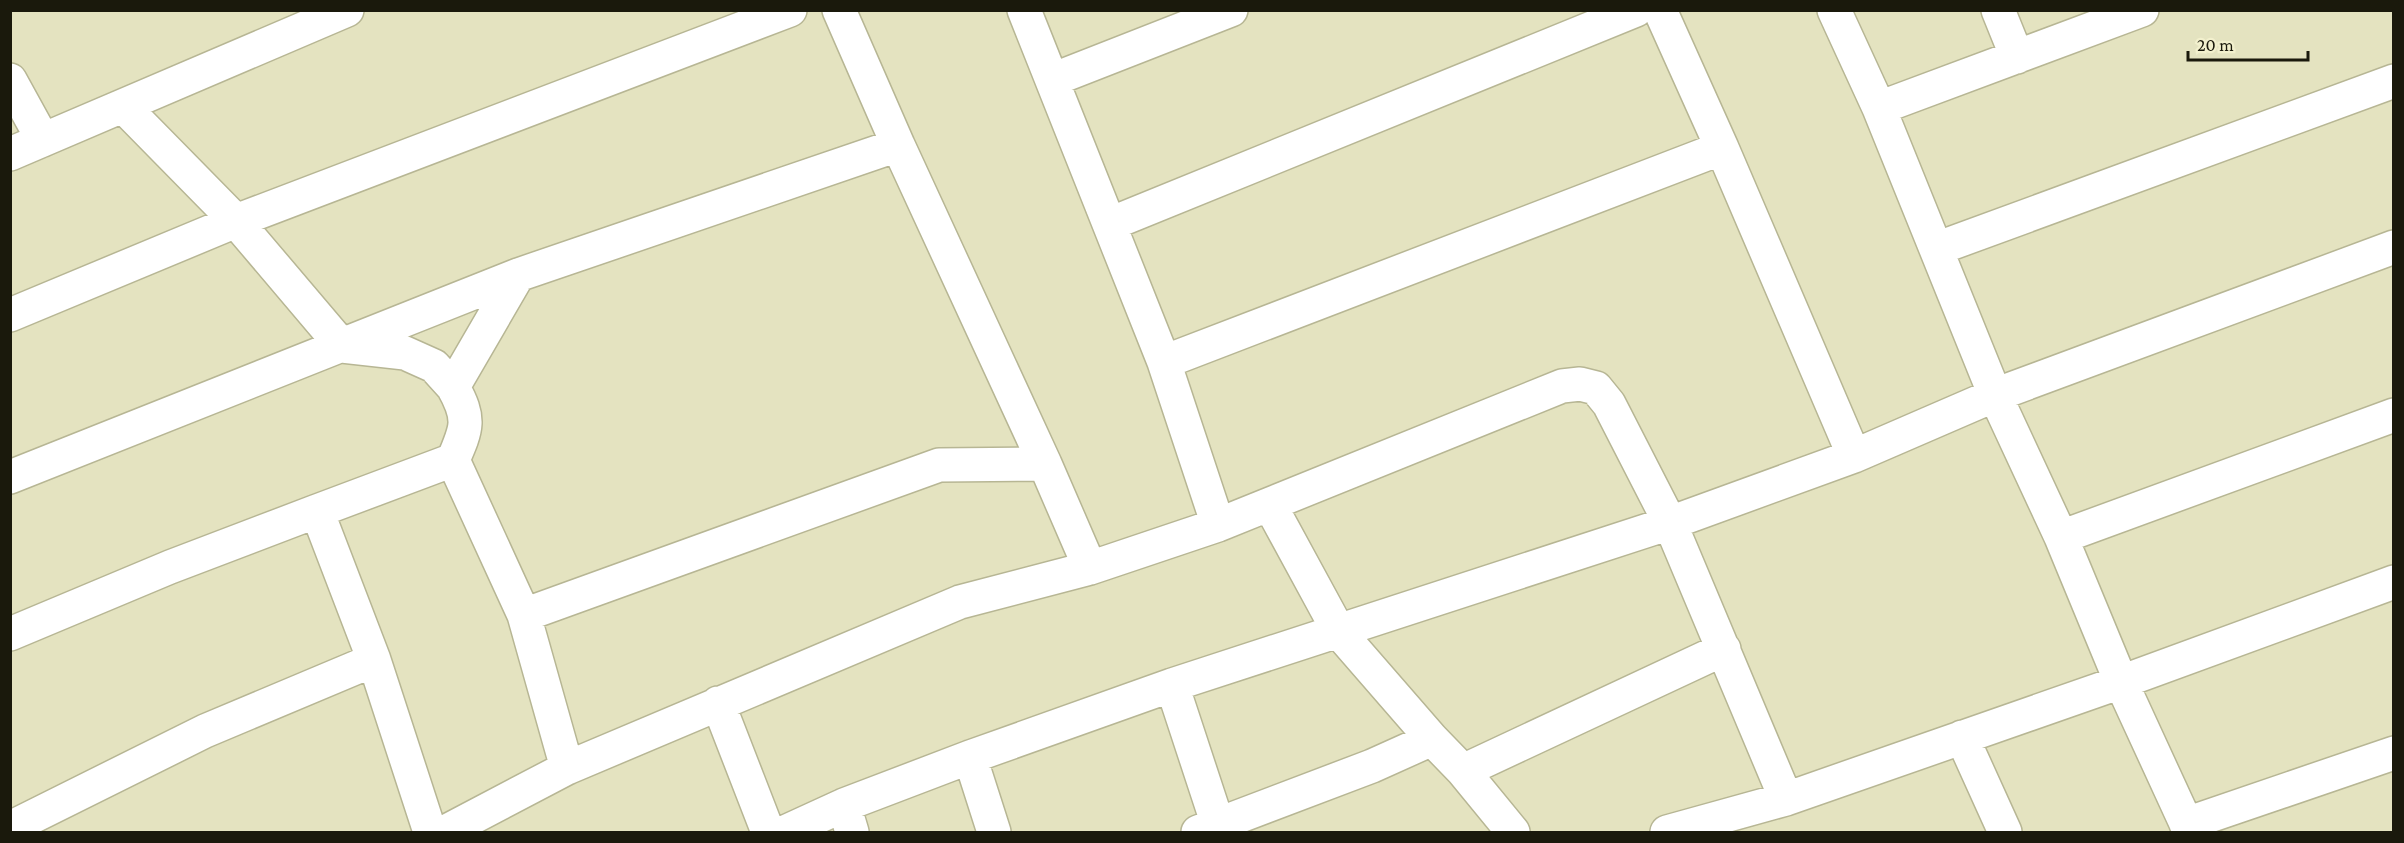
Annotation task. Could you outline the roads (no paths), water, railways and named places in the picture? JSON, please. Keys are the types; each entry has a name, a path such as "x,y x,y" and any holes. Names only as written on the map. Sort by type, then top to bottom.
{"street":[{"path":"10,154 347,10"},
{"path":"10,315 236,220 790,10"},
{"path":"840,10 898,145 1045,464 1090,568"},
{"path":"1024,10 1164,362 1218,525"},
{"path":"1052,80 1231,10"},
{"path":"1110,224 1636,10"},
{"path":"1660,10 1722,148 1854,456"},
{"path":"1834,10 1879,108 1995,395 2061,537 2121,682 2188,828 2394,753"},
{"path":"1998,10 2017,57"},
{"path":"1879,108 2142,10"},
{"path":"10,80 43,140"},
{"path":"1936,249 2394,81"},
{"path":"11,632 170,567 453,460 466,430 463,405 453,387 434,366 405,353 342,346 236,220 123,106"},
{"path":"10,477 518,275 898,145"},
{"path":"1164,362 1722,148"},
{"path":"785,832 848,819 970,757 1172,686 1670,523 1854,456 1995,395 2394,246"},
{"path":"453,387 518,275"},
{"path":"445,832 567,768 960,602 1090,568 1218,525 1562,386 1580,384 1596,388 1608,404 1670,523 1786,799"},
{"path":"2061,537 2394,415"},
{"path":"453,460 524,615 567,768"},
{"path":"524,615 939,465 1045,464"},
{"path":"1270,505 1339,632 1432,739 1463,771 1512,832"},
{"path":"317,511 374,660 430,832"},
{"path":"1667,832 1756,820 1786,799 2121,682 2394,582"},
{"path":"1463,771 1724,649"},
{"path":"10,828 205,731 374,660"},
{"path":"1172,686 1208,829 1372,766 1432,739"},
{"path":"718,703 768,832"},
{"path":"1962,737 2005,832"},
{"path":"970,757 994,832"}]}
